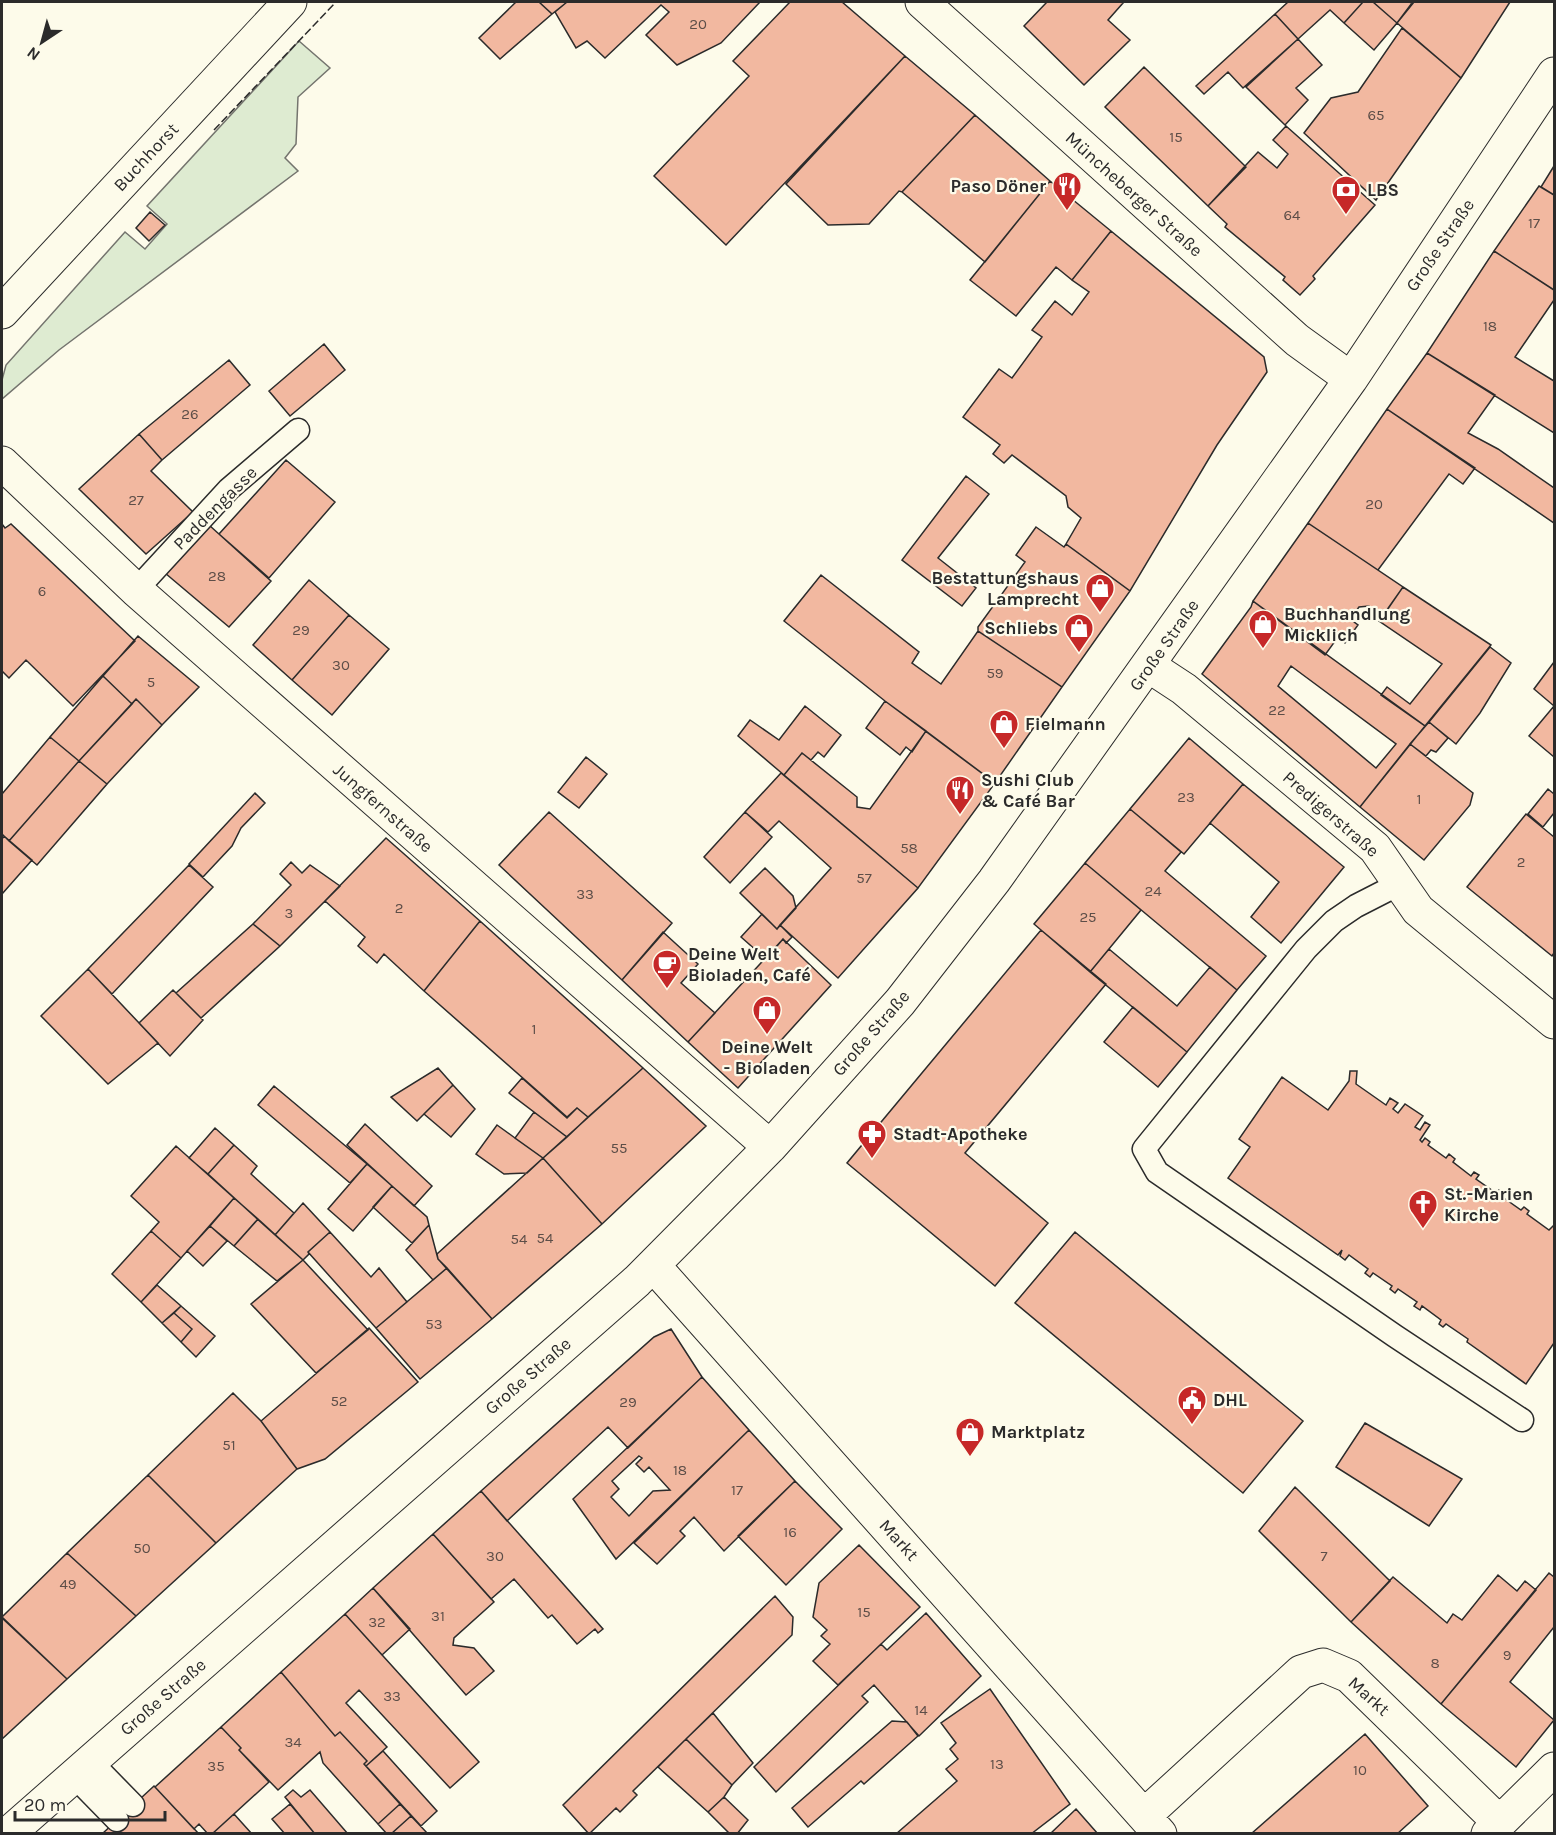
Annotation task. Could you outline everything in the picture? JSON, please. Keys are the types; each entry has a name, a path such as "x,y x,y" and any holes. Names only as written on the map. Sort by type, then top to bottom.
{"street":[{"name":"Buchhorst","path":"2,312 290,2"},
{"name":"Müncheberger Straße","path":"922,2 1297,340 1352,379"},
{"name":"Große Straße","path":"8,1833 653,1265 770,1147 900,1002 994,881 1352,379 1554,74"},
{"name":"Jungfernstraße","path":"2,463 136,590 770,1147"},
{"name":"Predigerstraße","path":"1149,666 1184,690 1375,848 1418,910 1554,1022"},
{"name":"Markt","path":"653,1265 1152,1824 1301,1672 1323,1665 1349,1676 1494,1828"},
{"path":"1494,1828 1554,1769"}],"lane":[{"name":"Paddengasse","path":"136,590 229,489 298,430"},
{"path":"1399,884 1356,906 1334,921 1306,949 1144,1149 1157,1172 1395,1336 1522,1420"},
{"path":"82,1768 125,1812"}],"green space":[{"path":"299,41 330,68 298,97 296,144 285,158 298,171 59,350 2,399 2,380 6,365 125,232 145,249 167,224 147,206"}],"building":[{"path":"516,2 539,2 552,14 500,59 479,38"},
{"path":"539,2 567,2 552,14"},
{"path":"567,2 760,2 721,43 677,65 646,35 669,12 661,5 605,58 587,41 576,48 555,12"},
{"path":"790,2 842,2 905,56 726,245 654,176 749,76 733,61"},
{"path":"1047,2 1122,2 1108,20 1130,40 1084,85 1024,26"},
{"path":"1288,2 1363,2 1344,23 1330,10 1298,39 1275,14"},
{"path":"1363,2 1373,2 1397,23 1374,50 1344,23"},
{"path":"1373,2 1409,2 1412,3 1397,23"},
{"path":"1414,2 1510,2 1461,78 1397,23"},
{"path":"1275,14 1298,39 1243,88 1228,72 1204,94 1196,86"},
{"path":"1402,28 1461,78 1376,200 1304,133 1331,98 1358,92"},
{"path":"1298,39 1322,65 1296,88 1308,100 1285,125 1246,87"},
{"path":"905,56 975,115 869,224 828,225 786,184"},
{"path":"1144,67 1246,167 1208,206 1105,107"},
{"path":"975,115 1050,181 985,262 902,192"},
{"path":"1286,126 1375,205 1313,276 1315,279 1300,295 1283,280 1285,277 1225,227 1227,224 1208,206 1258,152 1277,168 1288,154 1273,140"},
{"path":"1554,166 1554,195 1541,187"},
{"path":"1050,181 1111,231 1072,280 1056,267 1016,316 970,280"},
{"path":"1539,186 1554,195 1554,290 1494,251"},
{"path":"150,212 165,225 149,241 136,228"},
{"path":"1111,231 1264,357 1267,372 1217,445 1130,591 1066,544 1081,518 1068,507 1066,496 1012,455 1004,463 993,454 1000,445 963,417 999,369 1012,378 1042,337 1032,330 1055,301 1072,315 1089,292 1072,280"},
{"path":"1494,251 1554,290 1554,300 1515,357 1554,381 1554,433 1427,353"},
{"path":"324,344 345,370 290,416 269,391"},
{"path":"1427,353 1495,395 1468,433 1498,449 1554,488 1554,523 1387,409"},
{"path":"229,360 250,385 162,460 139,434"},
{"path":"1387,409 1475,468 1463,484 1449,474 1378,570 1308,523"},
{"path":"139,434 162,460 151,471 193,512 146,554 79,489"},
{"path":"286,460 335,502 269,578 219,534"},
{"path":"966,476 989,494 938,558 976,588 962,606 902,560"},
{"path":"1308,523 1403,587 1381,619 1373,613 1369,606 1359,607 1350,619 1358,625 1345,643 1338,637 1325,655 1253,601"},
{"path":"2,524 5,528 11,524 135,641 73,706 26,660 9,678 2,671"},
{"path":"209,525 271,581 229,627 165,573"},
{"path":"1036,527 1064,547 1066,544 1130,591 1062,687 978,631 978,627 1025,562 1016,555"},
{"path":"821,575 919,652 912,663 941,684 978,631 1062,687 995,783 885,701 784,621"},
{"path":"309,580 349,615 292,680 253,645"},
{"path":"1403,587 1491,645 1425,726 1381,695 1387,687 1410,704 1442,664 1379,621"},
{"path":"1253,601 1425,726 1360,807 1202,674","holes":["1291,666 1396,744 1376,768 1278,686"]},
{"path":"349,615 389,649 332,715 292,680"},
{"path":"138,636 199,687 162,725 136,699 132,704 103,676"},
{"path":"1490,647 1511,663 1480,713 1456,744 1429,722"},
{"path":"1554,662 1554,706 1534,689"},
{"path":"103,676 132,704 79,761 50,737"},
{"path":"136,699 162,725 107,784 79,761"},
{"path":"885,701 926,731 912,752 906,747 900,755 866,728"},
{"path":"805,706 841,735 824,757 818,752 811,760 802,753 784,775 738,736 750,720 779,740"},
{"path":"1554,706 1554,757 1529,736"},
{"path":"1429,722 1448,738 1436,752 1431,750 1426,756 1410,744"},
{"path":"926,731 995,783 918,888 784,775 802,753 857,797 857,807 870,809"},
{"path":"50,737 79,761 9,841 2,834 2,794"},
{"path":"1189,738 1243,784 1184,854 1130,809"},
{"path":"1410,744 1473,793 1470,805 1424,860 1360,807"},
{"path":"586,757 607,774 579,808 558,792"},
{"path":"79,761 107,784 37,865 9,841"},
{"path":"781,773 918,888 838,978 780,925 831,868 779,821 768,832 745,812"},
{"path":"1243,784 1344,867 1281,943 1251,917 1279,882 1210,823"},
{"path":"1548,789 1554,794 1554,813 1543,827 1528,814"},
{"path":"255,793 265,803 241,828 232,846 203,877 189,864"},
{"path":"1130,809 1181,852 1165,871 1266,956 1237,990 1085,863"},
{"path":"549,812 672,923 622,980 499,865"},
{"path":"745,812 772,837 730,883 704,857"},
{"path":"1526,814 1554,837 1554,953 1552,956 1467,887"},
{"path":"4,836 32,860 2,894 2,839"},
{"path":"386,838 480,921 424,991 384,954 377,963 358,946 365,937 325,901"},
{"path":"291,862 302,873 310,865 340,886 280,946 253,924 291,885 280,874"},
{"path":"1085,863 1141,910 1090,972 1034,924"},
{"path":"189,865 213,887 112,994 88,969"},
{"path":"765,868 793,896 796,908 777,929 740,893"},
{"path":"762,914 777,929 780,925 792,937 786,943 783,939 766,959 741,937"},
{"path":"480,921 643,1068 588,1117 577,1108 567,1117 424,991"},
{"path":"253,924 280,946 201,1018 176,993"},
{"path":"1041,930 1106,984 965,1153 1048,1223 995,1286 847,1163"},
{"path":"663,932 698,964 681,983 715,1013 688,1042 622,980"},
{"path":"783,939 831,985 738,1088 688,1042"},
{"path":"1109,949 1177,1006 1210,967 1237,990 1187,1052 1090,972"},
{"path":"88,969 158,1043 108,1084 41,1016"},
{"path":"173,990 203,1020 170,1056 139,1023"},
{"path":"1133,1007 1187,1052 1158,1087 1104,1042"},
{"path":"438,1068 453,1085 417,1121 391,1097"},
{"path":"643,1068 706,1126 602,1224 543,1158"},
{"name":"St.-Marien Kirche","path":"1350,1071 1357,1071 1356,1084 1386,1105 1390,1098 1398,1103 1393,1109 1398,1113 1405,1104 1423,1116 1415,1127 1420,1130 1425,1122 1430,1125 1420,1140 1422,1142 1425,1138 1430,1142 1428,1145 1446,1158 1449,1154 1455,1159 1453,1162 1471,1176 1474,1172 1479,1175 1476,1179 1496,1193 1499,1190 1504,1193 1501,1196 1521,1210 1524,1207 1529,1211 1527,1214 1549,1230 1554,1227 1554,1343 1526,1384 1467,1342 1468,1339 1446,1324 1443,1327 1439,1324 1441,1320 1422,1306 1420,1310 1414,1306 1417,1302 1398,1289 1395,1293 1390,1289 1392,1286 1373,1273 1370,1277 1365,1273 1368,1269 1349,1255 1345,1260 1340,1256 1342,1250 1338,1255 1228,1178 1250,1147 1239,1139 1282,1077 1328,1110 1349,1081"},
{"path":"522,1078 567,1118 577,1108 588,1117 567,1137 509,1093"},
{"path":"453,1085 475,1109 451,1137 424,1114"},
{"path":"274,1086 367,1164 350,1183 258,1105"},
{"path":"534,1112 567,1137 543,1158 515,1138"},
{"path":"365,1124 432,1186 414,1206 347,1145"},
{"path":"497,1125 543,1158 527,1173 504,1174 476,1154"},
{"path":"215,1128 234,1145 208,1174 189,1158"},
{"path":"234,1145 257,1166 251,1174 294,1213 275,1235 208,1174"},
{"path":"176,1146 234,1198 181,1258 151,1231 159,1222 131,1196"},
{"path":"543,1158 602,1224 492,1319 438,1259 437,1254"},
{"path":"367,1164 392,1186 353,1231 328,1209"},
{"path":"392,1186 427,1217 429,1225 412,1243 373,1207"},
{"path":"234,1198 258,1219 234,1246 210,1226"},
{"path":"303,1203 330,1232 308,1252 309,1254 303,1260 275,1235"},
{"path":"258,1219 303,1260 277,1281 234,1246"},
{"path":"429,1225 438,1259 447,1268 433,1280 406,1250"},
{"path":"210,1226 227,1241 203,1266 187,1251"},
{"path":"151,1231 181,1258 141,1302 112,1274"},
{"path":"330,1232 371,1277 379,1268 407,1302 376,1328 308,1252"},
{"path":"1075,1232 1303,1421 1243,1493 1015,1303"},
{"path":"303,1260 368,1330 316,1373 251,1304"},
{"path":"447,1268 492,1319 420,1379 376,1328"},
{"path":"157,1285 181,1306 162,1323 141,1302"},
{"path":"181,1306 215,1336 196,1357 181,1342 192,1329 174,1313"},
{"path":"174,1313 192,1329 181,1342 162,1323"},
{"path":"369,1328 418,1382 325,1459 297,1469 261,1421"},
{"path":"671,1329 702,1377 628,1448 608,1427 507,1521 481,1491 654,1337"},
{"path":"702,1377 749,1430 616,1559 573,1499","holes":["639,1456 642,1458 636,1464 644,1472 649,1467 670,1490 653,1491 629,1516 611,1497 619,1489 612,1481"]},
{"path":"233,1393 261,1421 297,1469 216,1543 148,1475"},
{"path":"1365,1423 1462,1479 1429,1526 1336,1467"},
{"path":"749,1430 795,1481 724,1551 694,1517 680,1531 685,1536 657,1564 634,1543"},
{"path":"148,1475 216,1543 136,1616 67,1553"},
{"path":"795,1481 842,1529 786,1585 738,1536"},
{"path":"1295,1487 1390,1581 1351,1622 1259,1531"},
{"path":"481,1491 603,1629 598,1633 595,1629 577,1644 552,1615 548,1618 514,1579 491,1599 433,1534"},
{"path":"433,1534 494,1602 454,1638 453,1645 474,1648 494,1671 466,1695 373,1588"},
{"path":"859,1545 920,1607 838,1685 813,1661 830,1644 821,1636 827,1630 813,1617 819,1583"},
{"path":"67,1553 136,1616 67,1679 2,1617"},
{"path":"1549,1573 1554,1577 1554,1627 1510,1682 1554,1720 1516,1767 1441,1704"},
{"path":"1498,1575 1517,1591 1525,1581 1536,1590 1441,1704 1351,1622 1393,1577 1447,1623 1453,1614 1462,1620"},
{"path":"373,1588 410,1629 382,1655 345,1614"},
{"path":"775,1596 793,1617 792,1635 633,1791 637,1795 620,1812 616,1808 589,1834 563,1805"},
{"path":"926,1613 981,1676 919,1736 874,1685 862,1696 868,1702 776,1792 754,1767 881,1644 887,1650"},
{"path":"345,1614 479,1762 450,1788 359,1690 346,1703 387,1747 366,1766 364,1764 367,1761 340,1732 335,1736 281,1672"},
{"path":"2,1618 67,1679 2,1739"},
{"path":"281,1672 335,1736 340,1732 367,1761 364,1764 400,1804 378,1824 323,1763 320,1752 278,1790 239,1750 241,1748 221,1727"},
{"path":"990,1689 1070,1804 1031,1834 896,1834 957,1781 946,1769 958,1759 950,1749 956,1743 941,1723"},
{"path":"713,1713 753,1763 732,1785 686,1739"},
{"path":"892,1721 907,1722 918,1736 864,1784 861,1781 808,1827 792,1808"},
{"path":"221,1727 269,1782 212,1834 208,1834 199,1824 194,1829 155,1787"},
{"path":"1365,1734 1428,1806 1397,1834 1251,1834"},
{"path":"686,1739 732,1785 724,1797 708,1812 658,1767"},
{"path":"383,1751 437,1811 421,1826 366,1766"},
{"path":"154,1786 199,1834 102,1834"},
{"path":"293,1790 301,1797 310,1790 348,1834 315,1834 285,1797"},
{"path":"724,1797 748,1820 737,1834 730,1834 708,1812"},
{"path":"290,1804 315,1834 285,1834 272,1819"},
{"path":"400,1804 411,1816 391,1834 387,1834 378,1824"},
{"path":"1076,1809 1098,1834 1050,1834"},
{"path":"234,1814 252,1834 212,1834"},
{"path":"411,1816 428,1834 391,1834"}],"fence":[{"path":"214,130 336,2"}],"place":[{"name":"Paso Döner","path":"1067,212"},
{"name":"LBS","path":"1346,216"},
{"name":"Bestattungshaus Lamprecht","path":"1100,614"},
{"name":"Buchhandlung Micklich","path":"1263,650"},
{"name":"Schliebs","path":"1079,654"},
{"name":"Fielmann","path":"1004,750"},
{"name":"Sushi Club & Café Bar","path":"960,816"},
{"name":"Deine Welt Bioladen, Café","path":"667,990"},
{"name":"Deine Welt - Bioladen","path":"767,1036"},
{"name":"Stadt-Apotheke","path":"872,1160"},
{"name":"St.-Marien Kirche","path":"1423,1230"},
{"name":"DHL","path":"1192,1426"},
{"name":"Marktplatz","path":"970,1458"}]}
